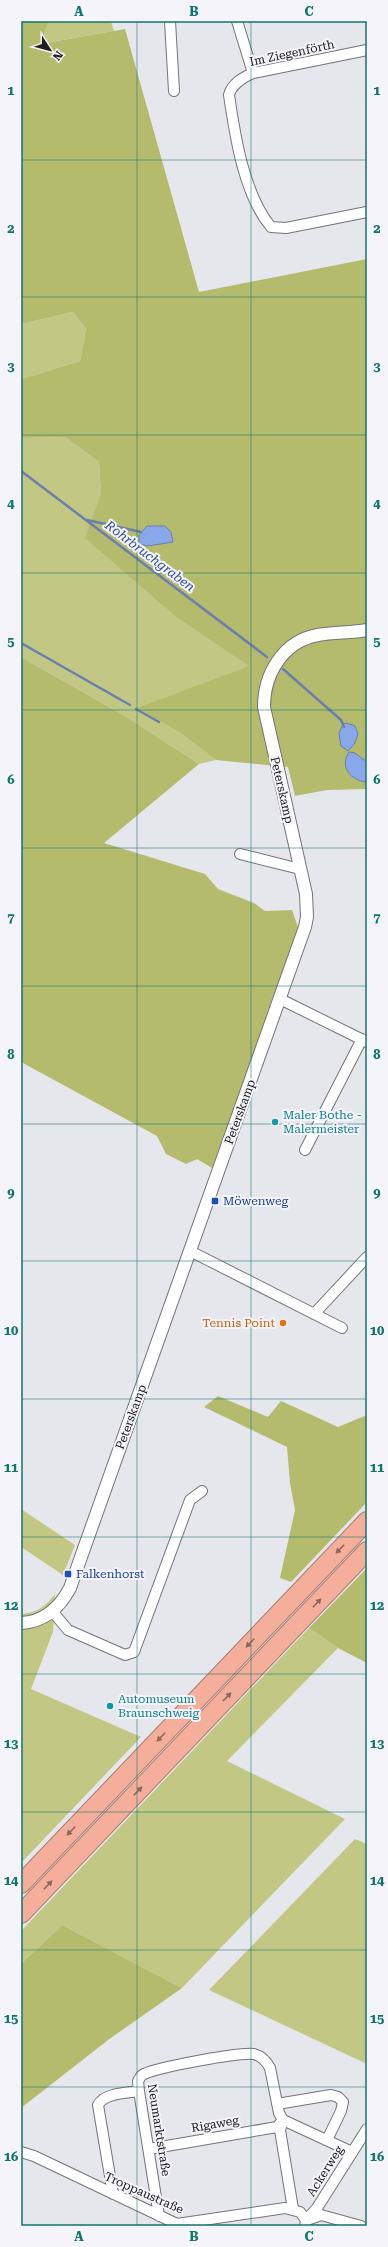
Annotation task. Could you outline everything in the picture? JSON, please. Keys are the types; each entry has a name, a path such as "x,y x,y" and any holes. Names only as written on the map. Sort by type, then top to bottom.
{"highway":[{"path":"21,1884 367,1520"},
{"path":"21,1914 367,1551"}],"street":[{"path":"170,21 174,91"},
{"path":"236,21 253,73"},
{"name":"Im Ziegenförth","path":"367,50 253,73 238,81 230,95 233,125 246,173 260,214 272,227 286,228 367,212"},
{"name":"Peterskamp","path":"21,1623 35,1621 52,1611 63,1599 72,1583 303,937 308,917 300,869 264,707 267,683 281,657 294,644 310,637 367,630"},
{"path":"240,854 300,869"},
{"path":"280,999 365,1041 305,1150"},
{"path":"190,1251 342,1328"},
{"path":"314,1314 367,1257"},
{"path":"52,1611 62,1625 72,1632 124,1655 134,1652 190,1500 202,1491"},
{"name":"Neumarktstraße","path":"159,2216 138,2081 146,2073 202,2060 249,2054 258,2056 269,2064 279,2113 283,2120"},
{"path":"113,2194 98,2105 100,2101 114,2094 139,2091"},
{"path":"277,2104 331,2094 338,2097 343,2102 343,2106 327,2140"},
{"path":"352,2152 283,2120 280,2130 293,2209 302,2214 305,2223 321,2215 361,2226"},
{"name":"Rigaweg","path":"149,2149 278,2127 283,2120"},
{"name":"Ackerweg","path":"305,2223 317,2208 367,2129"},
{"name":"Troppaustraße","path":"21,2152 34,2156 159,2216 183,2224 277,2209 293,2209"}],"green space":[{"path":"21,21 49,21 40,44 125,29 199,292 367,259 367,789 327,790 295,796 288,767 216,760 179,732 137,708 249,666 177,618 85,538 101,493 99,462 65,437 21,438 21,379 80,361 86,329 73,312 21,324"},
{"path":"49,21 111,21 114,31 39,44"},
{"path":"73,312 86,329 80,361 21,379 21,324"},
{"path":"65,437 99,462 101,493 86,538 177,618 250,666 138,708 179,732 216,760 199,764 125,716 21,657 21,438"},
{"path":"21,657 125,716 199,764 104,843 205,874 218,889 254,903 265,911 292,910 300,933 212,1168 197,1159 186,1164 166,1154 157,1136 21,1062"},
{"path":"218,1396 268,1417 281,1401 338,1427 367,1415 367,1502 291,1582 280,1578 295,1510 290,1483 287,1447 204,1407"},
{"path":"21,1509 75,1545 63,1575 21,1547"},
{"path":"367,1568 367,1663 338,1648 309,1628"},
{"path":"55,1594 53,1632 31,1689 141,1737 21,1863 21,1614 32,1612 41,1608"},
{"path":"309,1628 338,1648 227,1761 345,1819 182,1988 62,1925 21,1964 21,1931"},
{"path":"355,1839 367,1844 367,2064 209,1990"},
{"path":"62,1925 182,1988 108,2040 21,2108 21,1964"}],"water":[{"path":"147,526 165,526 171,532 173,542 148,546 139,544 139,535"},
{"path":"347,723 355,726 358,734 355,743 348,751 341,746 339,733 343,724"},
{"path":"349,752 355,753 364,760 367,760 367,782 356,779 348,772 345,763"}],"waterway":[{"name":"Rohrbruchgraben","path":"21,471 267,657"},
{"path":"87,520 141,532"},
{"path":"21,643 130,705"},
{"name":"Rohrbruchgraben","path":"283,669 341,720 344,727"},
{"path":"136,709 159,722"}],"place":[{"name":"Maler Bothe - Malermeister","path":"275,1122"},
{"name":"Möwenweg","path":"215,1201"},
{"name":"Tennis Point","path":"283,1323"},
{"name":"Falkenhorst","path":"68,1574"},
{"name":"Automuseum Braunschweig","path":"110,1706"}]}
